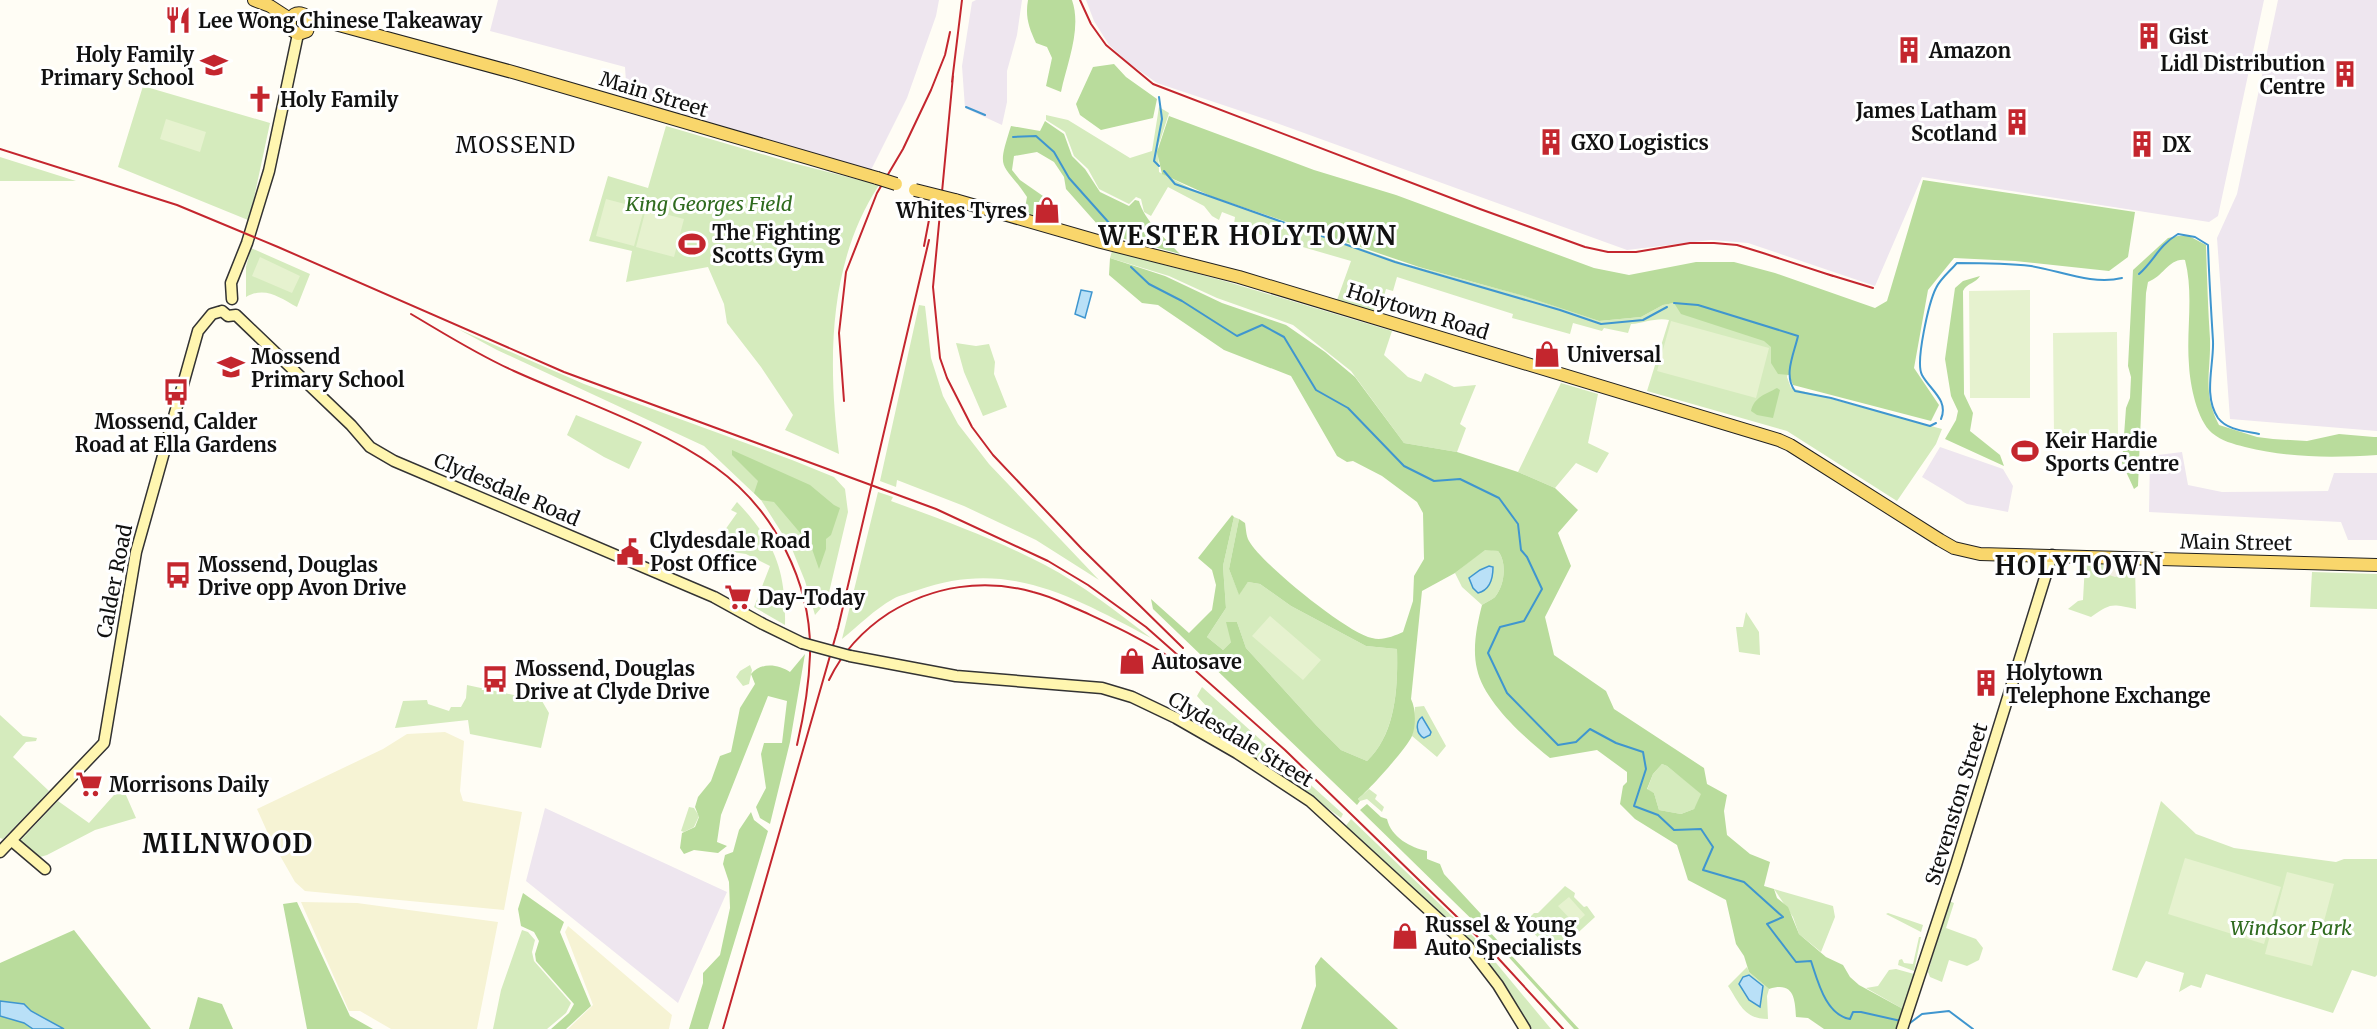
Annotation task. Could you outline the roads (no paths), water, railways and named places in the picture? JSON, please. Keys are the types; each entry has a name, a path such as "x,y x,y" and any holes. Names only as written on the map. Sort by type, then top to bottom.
{"main road":[{"path":"254,0 270,6 290,19"},
{"path":"301,13 307,16 310,22 307,31 298,34 290,28 290,19 294,14 301,13"},
{"name":"Main Street","path":"310,22 324,21 516,73 987,209"},
{"path":"232,299 231,283 248,243 269,171 298,34"},
{"name":"Holytown Road","path":"987,209 1101,242 1239,277 1755,432 1790,445 1829,471"},
{"path":"222,311 224,302 232,299 240,306 236,315"},
{"name":"Clydesdale Road","path":"222,311 228,316 236,315 351,425 370,447 386,456 714,597 762,624 802,642 850,656"},
{"name":"Calder Road","path":"0,852 104,742 136,552 198,331 212,314 222,311"},
{"name":"Main Street","path":"1829,471 1954,548 1980,554 2377,566"},
{"name":"Stevenston Street","path":"1902,1029 1956,865 2052,555"},
{"name":"Clydesdale Street","path":"850,656 971,678 1102,688 1151,705 1207,735 1310,801 1435,915 1477,957 1525,1029"},
{"path":"12,841 45,869"}],"water":[{"path":"1081,290 1092,292 1085,318 1075,314"},
{"path":"1489,566 1493,567 1490,583 1478,593 1469,578"},
{"path":"1422,717 1431,732 1424,738 1419,734 1417,728"},
{"path":"1749,975 1763,986 1760,1007 1749,1000 1739,984 1743,977"},
{"path":"0,1001 24,1004 31,1011 64,1029 33,1029 24,1023 0,1016"}],"waterway":[{"path":"1159,97 1162,119 1154,161 1159,166"},
{"path":"966,107 985,115"},
{"path":"1013,137 1036,136 1054,152 1069,178 1119,234"},
{"path":"1164,171 1175,184 1395,262 1601,324 1643,320 1667,307"},
{"path":"2139,274 2166,243 2178,234 2195,237 2208,245 2213,341 2211,400 2218,418 2226,425 2259,434"},
{"path":"1941,419 1943,406 1938,395 1922,375 1920,358 1933,295 1943,278 1957,263 2031,266 2088,279 2122,278"},
{"path":"1131,267 1149,284 1182,301 1237,336 1262,325 1284,337 1316,390 1348,408 1404,466 1434,481 1460,479 1499,498 1518,524 1521,550 1527,557 1542,589 1524,621 1500,627 1488,653 1507,693 1558,745 1576,742 1590,729 1616,743 1643,752 1646,769 1634,806 1658,815 1674,830 1701,829 1713,847 1703,870 1744,882 1783,917 1767,924 1796,962 1811,961 1824,996 1835,1011 1850,1019 1853,1012 1861,1012 1901,1021"},
{"path":"1674,303 1698,305 1798,336 1790,371 1795,391 1831,398 1930,426 1936,423"},
{"path":"1907,1022 1910,1023 1922,1014 1949,1011 1973,1029"}],"railway":[{"path":"952,82 962,0"},
{"path":"1080,0 1091,24 1106,45 1153,84 1480,209 1585,247 1608,252 1636,252 1690,243 1737,245 1833,276"},
{"path":"844,401 839,333 846,272 877,193 903,149 931,90 945,55 950,32"},
{"path":"953,76 933,287 940,358 947,378 972,427 993,455 1082,549 1183,648"},
{"path":"0,149 177,205 564,372 936,509 1048,561 1088,585 1146,627 1285,750 1487,946 1563,1029"},
{"path":"924,246 933,199"},
{"path":"723,1029 838,628 929,240"},
{"path":"1827,274 1873,288"},
{"path":"411,314 501,365 669,439 715,467 755,504 772,526 796,575 809,628 810,655 806,700 797,745"},
{"path":"829,680 854,642 889,613 923,596 978,585 1015,588 1053,598 1129,634 1172,659"}],"place":[{"name":"Lee Wong Chinese Takeaway","path":"178,20"},
{"name":"Gist","path":"2149,36"},
{"name":"Amazon","path":"1909,50"},
{"name":"Holy Family Primary School","path":"214,65"},
{"name":"Lidl Distribution Centre","path":"2345,74"},
{"name":"Holy Family","path":"260,99"},
{"name":"James Latham Scotland","path":"2017,122"},
{"name":"GXO Logistics","path":"1551,142"},
{"name":"DX","path":"2142,144"},
{"name":"Whites Tyres","path":"1047,210"},
{"name":"The Fighting Scotts Gym","path":"692,244"},
{"name":"Universal","path":"1547,354"},
{"name":"Mossend Primary School","path":"231,367"},
{"name":"Mossend, Calder Road at Ella Gardens","path":"176,392"},
{"name":"Keir Hardie Sports Centre","path":"2025,451"},
{"name":"Clydesdale Road Post Office","path":"630,552"},
{"name":"Mossend, Douglas Drive opp Avon Drive","path":"178,575"},
{"name":"Day-Today","path":"738,597"},
{"name":"Autosave","path":"1132,661"},
{"name":"Mossend, Douglas Drive at Clyde Drive","path":"495,679"},
{"name":"Holytown Telephone Exchange","path":"1986,683"},
{"name":"Morrisons Daily","path":"89,784"},
{"name":"Russel & Young Auto Specialists","path":"1405,936"}],"district":[{"name":"MOSSEND","path":"516,145"},
{"name":"WESTER HOLYTOWN","path":"1248,235"},
{"name":"HOLYTOWN","path":"2079,565"},
{"name":"MILNWOOD","path":"228,843"}],"park label":[{"name":"King Georges Field","path":"709,203"},
{"name":"Windsor Park","path":"2291,927"}]}
